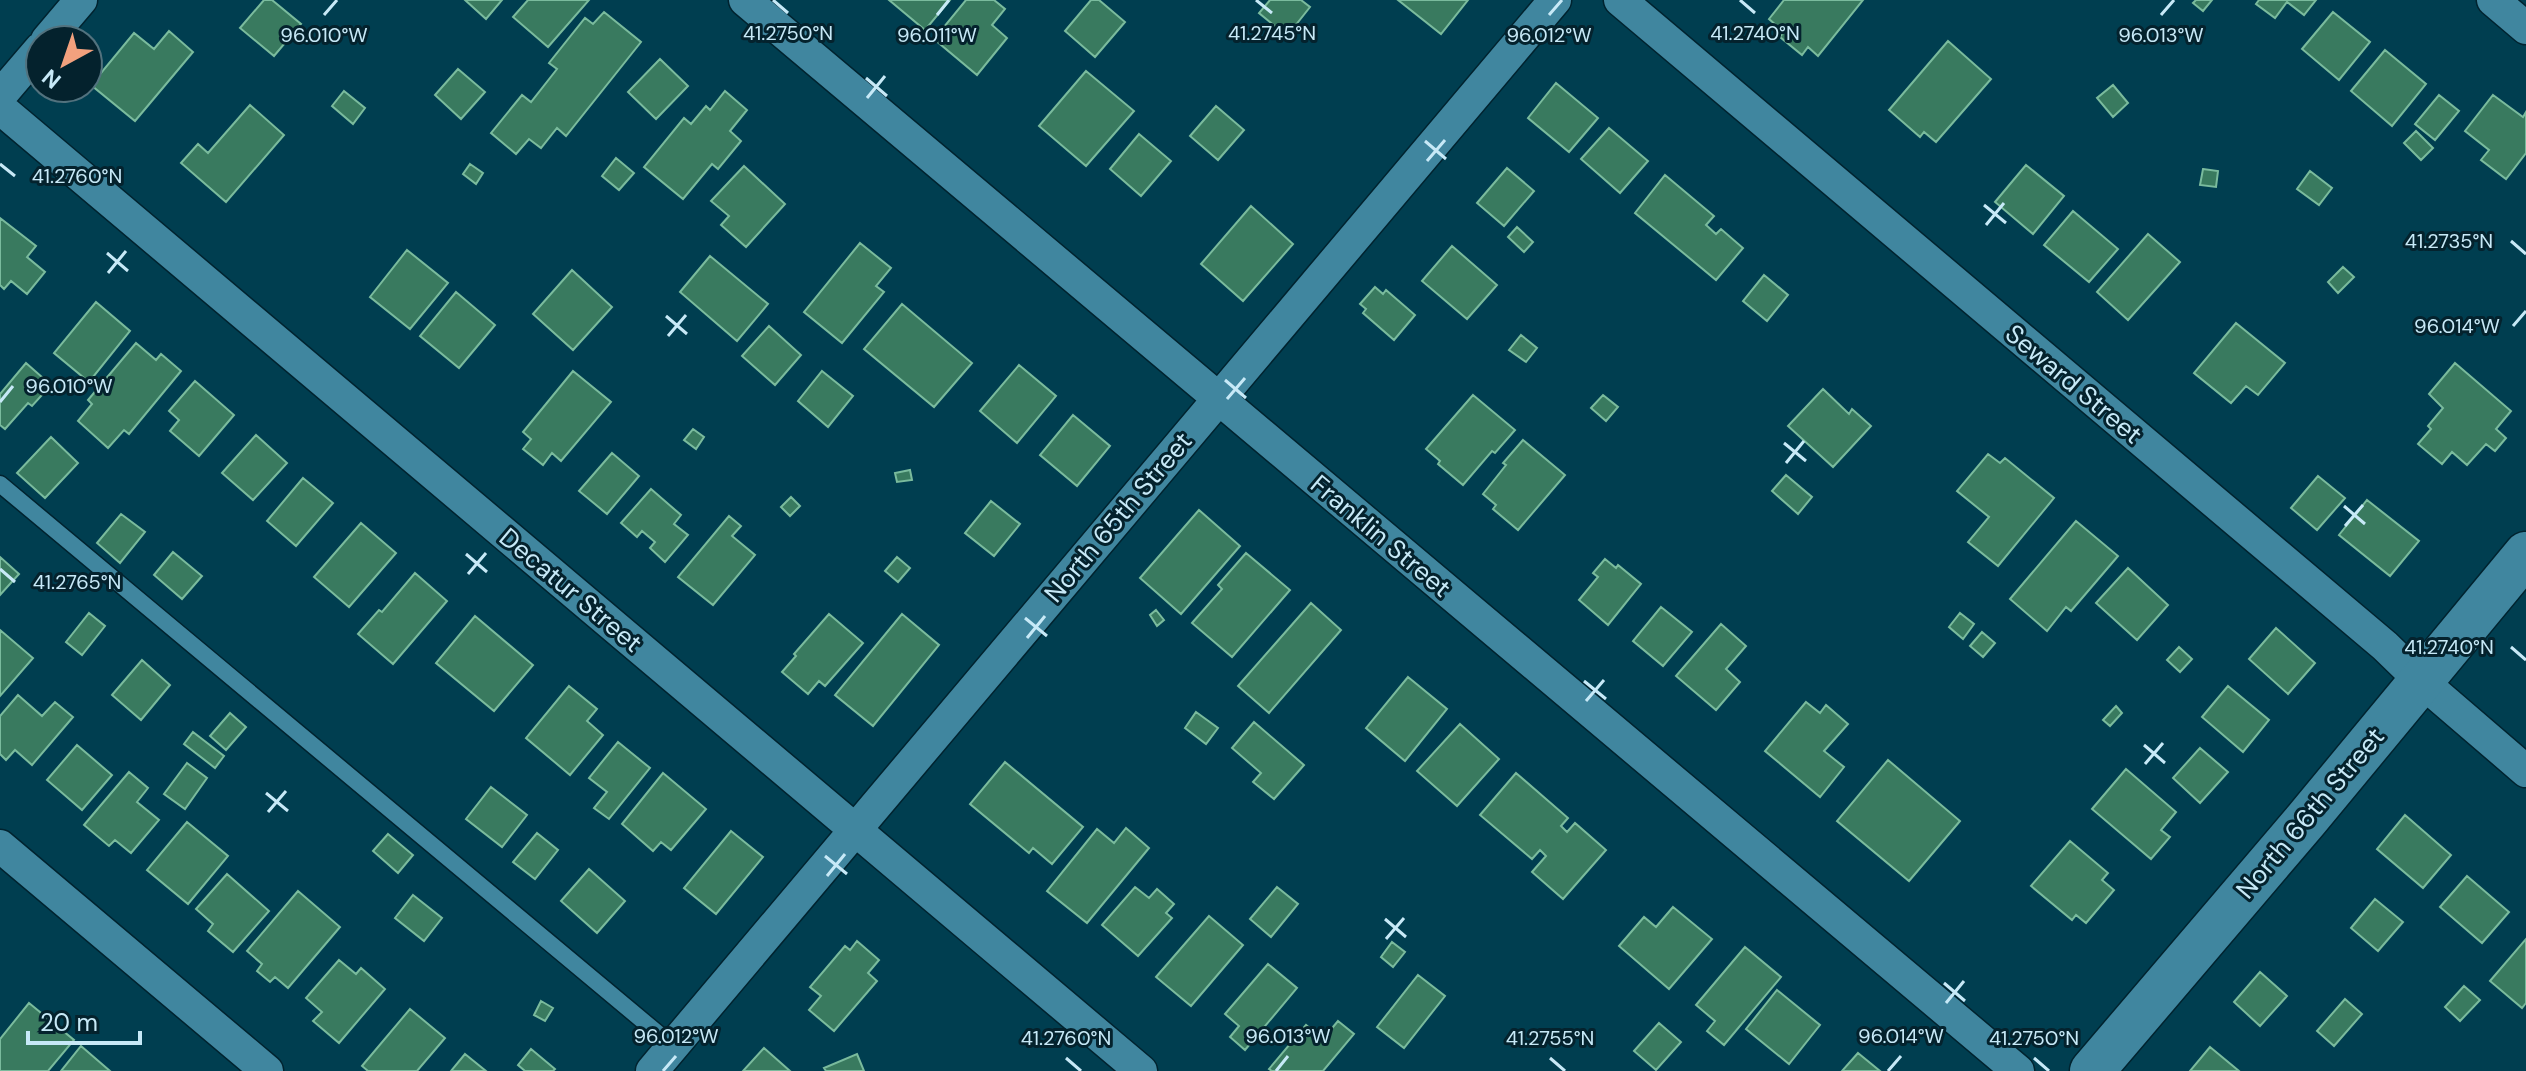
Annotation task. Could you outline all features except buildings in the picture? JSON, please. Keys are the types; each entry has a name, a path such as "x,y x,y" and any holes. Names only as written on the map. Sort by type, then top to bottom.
{"street":[{"path":"61,24 81,0"},
{"name":"Franklin Street","path":"745,0 2018,1071"},
{"name":"North 65th Street","path":"652,1071 1555,0"},
{"name":"Seward Street","path":"1620,0 2385,646 2526,771"},
{"path":"2493,0 2526,28"},
{"path":"0,96 24,68"},
{"name":"Decatur Street","path":"0,108 1141,1071"},
{"name":"North 66th Street","path":"2092,1071 2306,820 2526,554"},
{"path":"0,846 267,1071"}],"lane":[{"path":"0,484 673,1046"}]}
